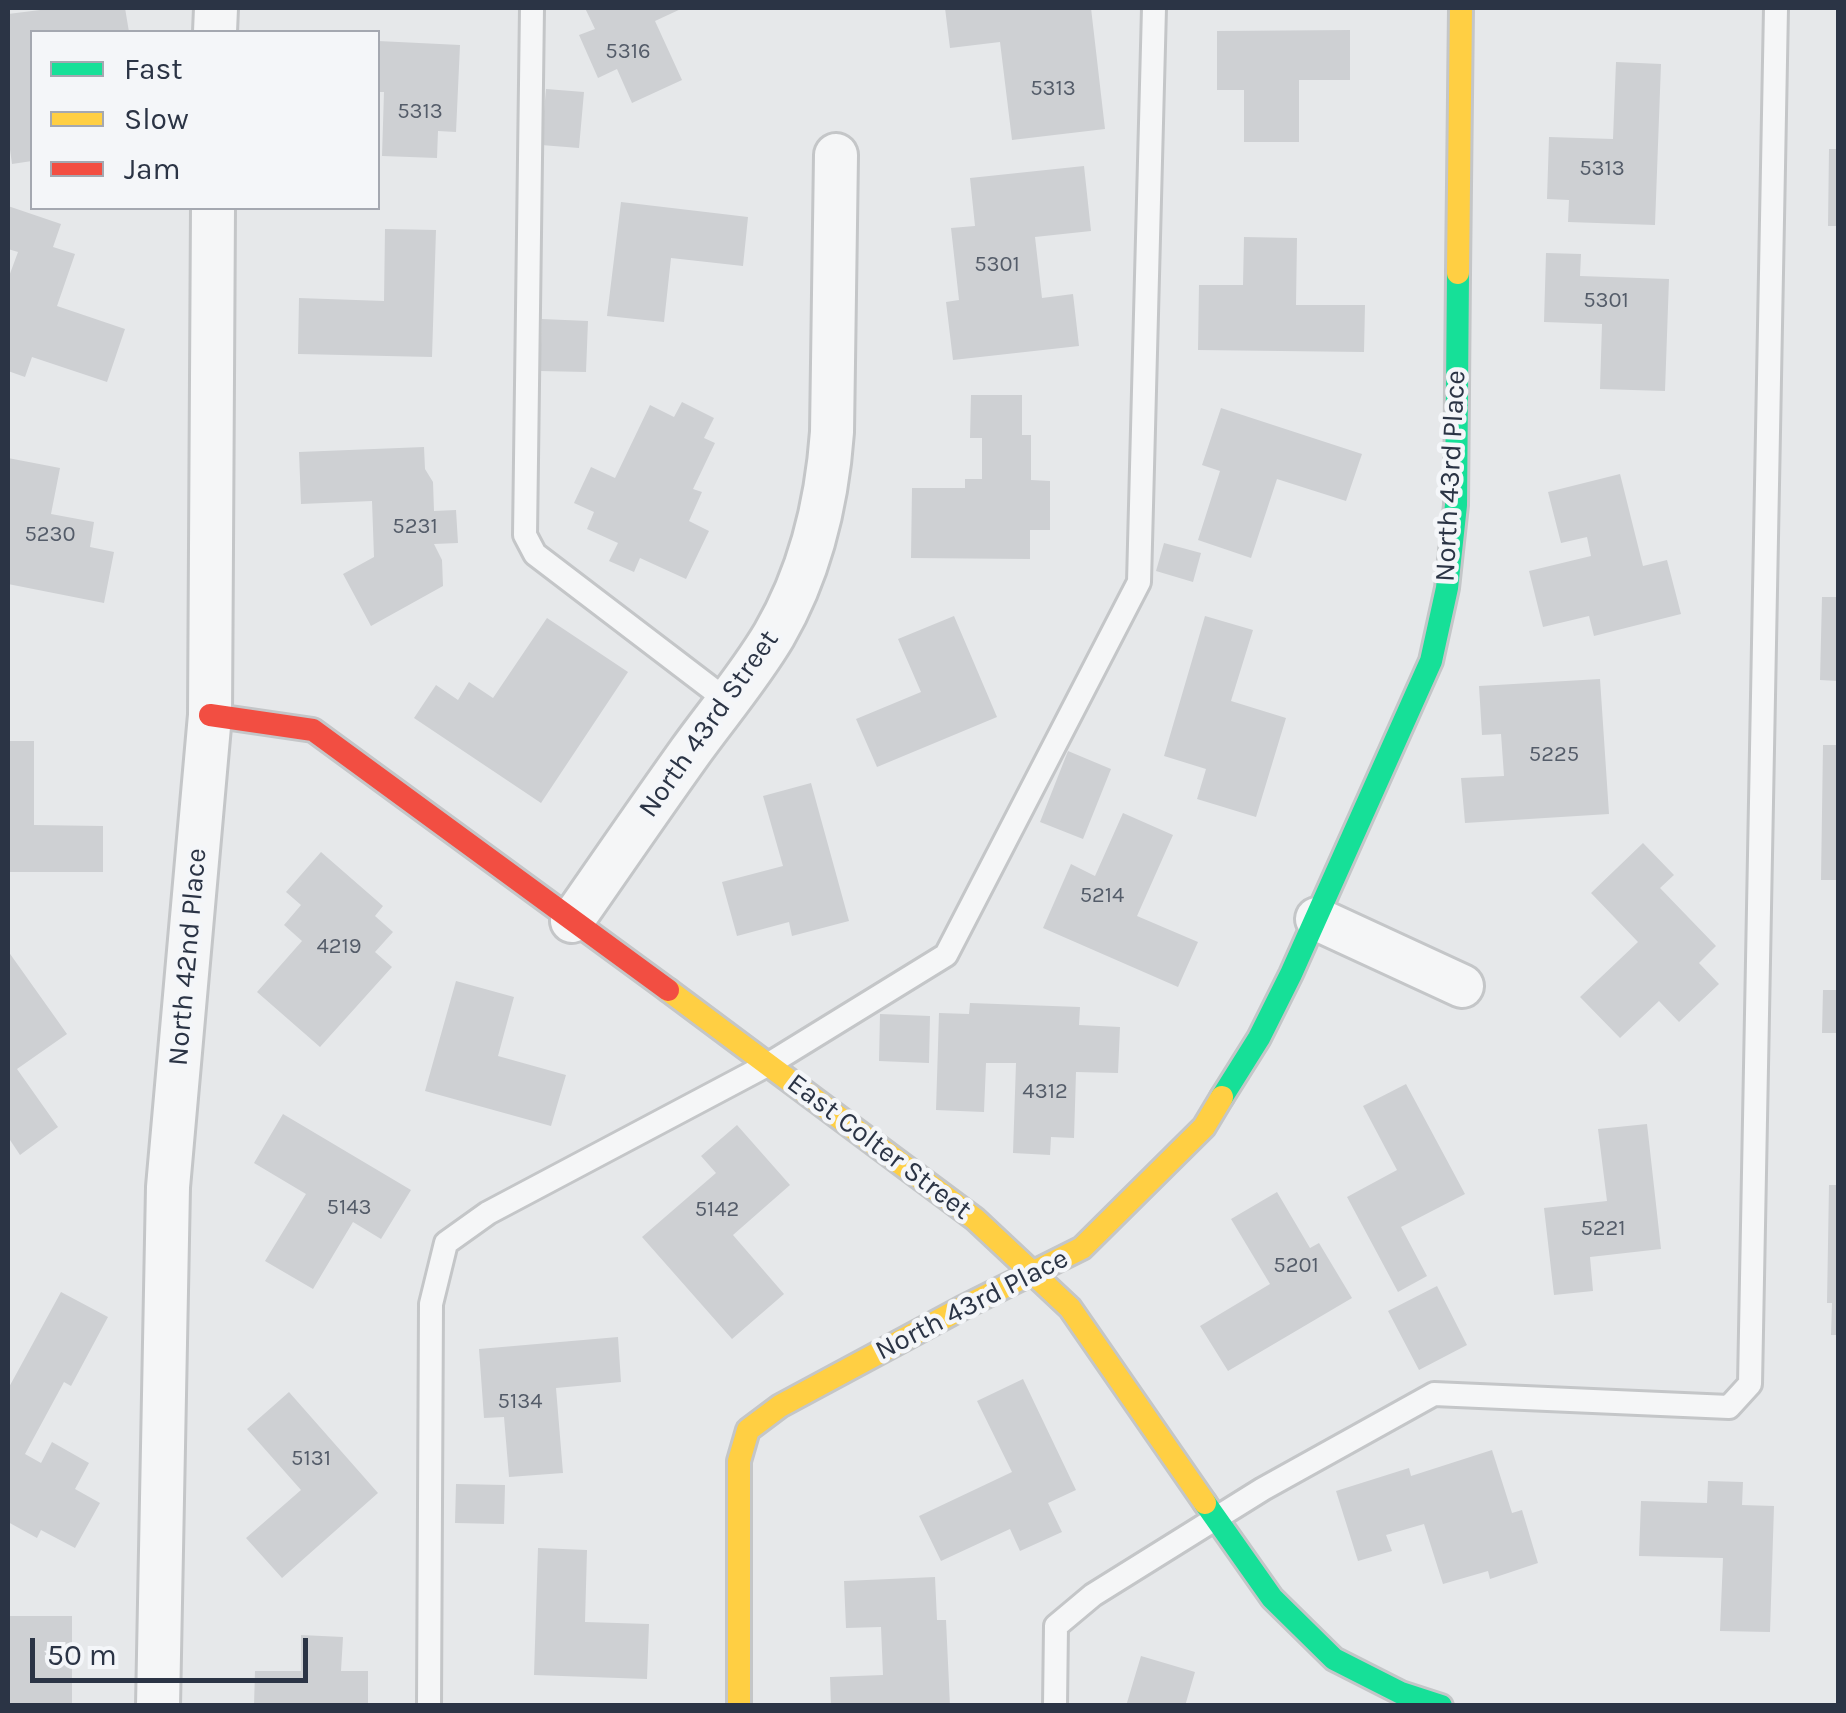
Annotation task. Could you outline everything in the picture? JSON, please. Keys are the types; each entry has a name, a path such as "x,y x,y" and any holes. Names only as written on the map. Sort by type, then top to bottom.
{"street":[{"name":"North 43rd Place","path":"739,1706 739,1461 748,1430 780,1406 1082,1248 1204,1127 1259,1038 1317,919 1431,661 1447,588 1456,504 1461,8"},
{"name":"North 43rd Street","path":"572,920 775,634 817,532 832,432 836,155"},
{"name":"North 42nd Place","path":"158,1706 168,1187 210,715 213,210"},
{"name":"East Colter Street","path":"210,715 312,730 975,1219 1070,1308 1272,1598 1334,1660 1401,1693 1440,1706"},
{"path":"1317,919 1462,986"}],"lane":[{"path":"532,8 525,535 535,554 729,702"},
{"path":"429,1706 432,1304 446,1243 488,1213 768,1064 946,954 1139,582 1154,8"},
{"path":"1055,1706 1056,1626 1093,1595 1263,1489 1434,1394 1729,1407 1750,1384 1776,8"}],"building":[{"path":"56,8 125,8 129,30 30,30 30,161 12,164 8,135 8,14"},
{"path":"585,8 683,8 655,21 682,80 632,103 617,69 598,78 579,35 595,29"},
{"path":"945,8 1091,8 1105,129 1012,140 1000,42 950,48"},
{"path":"1350,30 1350,80 1299,80 1299,142 1244,142 1244,90 1217,90 1217,31"},
{"path":"380,41 460,45 456,132 438,131 437,158 382,156 384,92 380,92"},
{"path":"1616,62 1661,64 1655,225 1568,222 1569,200 1547,199 1549,137 1613,139"},
{"path":"546,89 584,92 579,148 541,145"},
{"path":"1829,149 1838,149 1838,226 1828,226"},
{"path":"1084,166 1091,231 1035,237 1042,298 1073,294 1079,346 953,360 946,302 959,300 951,228 975,226 970,178"},
{"path":"621,202 748,217 743,266 671,258 664,322 607,316"},
{"path":"8,206 61,224 53,247 75,254 57,306 125,329 107,382 32,357 25,377 8,371 8,279 18,252 8,249"},
{"path":"385,229 436,230 432,357 298,354 299,298 384,301"},
{"path":"1244,237 1297,238 1296,305 1365,305 1364,352 1198,350 1199,285 1243,285"},
{"path":"1546,253 1581,254 1580,276 1669,279 1665,391 1600,389 1602,324 1544,322"},
{"path":"542,319 588,321 586,372 540,371"},
{"path":"971,395 1022,395 1022,435 1031,435 1031,480 1050,481 1050,530 1030,530 1030,559 911,558 912,488 965,488 965,479 982,479 982,438 970,438"},
{"path":"682,402 714,418 704,438 715,443 693,489 702,492 689,521 709,531 686,579 640,558 634,572 609,561 618,543 587,529 594,512 574,503 591,467 615,478 650,405 674,417"},
{"path":"1221,408 1362,454 1346,501 1277,479 1251,558 1198,540 1220,471 1202,465"},
{"path":"424,447 425,469 433,482 434,511 456,510 458,543 434,544 442,560 443,586 371,626 343,574 374,557 372,501 301,504 299,452"},
{"path":"8,458 60,468 51,514 94,522 90,547 114,552 104,603 8,584"},
{"path":"1620,474 1643,566 1667,560 1681,614 1594,636 1589,616 1543,627 1529,571 1591,556 1587,537 1561,543 1548,492"},
{"path":"1164,543 1201,553 1193,582 1156,571"},
{"path":"1822,597 1838,597 1838,681 1820,680"},
{"path":"954,616 997,717 877,767 856,719 921,692 898,639"},
{"path":"1205,616 1253,630 1231,701 1286,718 1256,817 1197,799 1206,769 1164,756"},
{"path":"547,618 628,672 541,803 414,718 436,685 458,700 469,682 493,698"},
{"path":"1600,679 1609,814 1465,823 1461,778 1504,776 1501,734 1482,735 1479,686"},
{"path":"8,741 34,741 34,825 103,826 103,872 8,872"},
{"path":"1823,745 1838,745 1838,880 1821,880"},
{"path":"1068,751 1111,769 1083,839 1040,822"},
{"path":"811,783 849,921 792,936 789,922 737,936 722,882 783,866 763,796"},
{"path":"1123,813 1173,835 1137,916 1198,942 1178,987 1043,928 1071,864 1095,876"},
{"path":"1643,843 1674,875 1660,888 1716,946 1699,963 1719,984 1679,1022 1659,1001 1620,1038 1580,997 1638,942 1591,893"},
{"path":"321,852 383,906 375,916 393,932 375,952 392,967 320,1047 257,992 302,941 284,925 301,905 286,892"},
{"path":"8,951 67,1034 17,1069 58,1127 20,1155 8,1137"},
{"path":"456,981 514,997 498,1056 566,1075 551,1126 425,1091"},
{"path":"1823,990 1838,990 1838,1033 1822,1033"},
{"path":"970,1003 1080,1007 1079,1025 1120,1027 1118,1073 1076,1072 1074,1138 1051,1137 1050,1155 1013,1153 1016,1063 986,1063 984,1112 936,1110 939,1013 969,1014"},
{"path":"880,1014 930,1016 929,1063 879,1061"},
{"path":"1406,1084 1465,1194 1401,1227 1427,1276 1398,1292 1347,1197 1397,1170 1363,1106"},
{"path":"283,1114 411,1190 381,1239 353,1222 313,1289 265,1261 306,1194 254,1163"},
{"path":"1647,1124 1661,1249 1590,1257 1593,1291 1554,1295 1544,1208 1607,1201 1598,1129"},
{"path":"737,1125 790,1185 733,1235 784,1294 732,1339 642,1237 716,1173 701,1156"},
{"path":"1829,1185 1838,1185 1838,1335 1831,1335 1832,1303 1827,1303"},
{"path":"1277,1192 1310,1248 1319,1243 1352,1298 1228,1371 1200,1326 1270,1284 1231,1219"},
{"path":"1437,1286 1467,1345 1419,1370 1388,1311"},
{"path":"61,1292 108,1317 71,1386 64,1382 25,1454 41,1463 52,1442 89,1463 75,1489 100,1503 75,1548 41,1530 37,1538 8,1522 8,1389"},
{"path":"618,1337 621,1382 556,1388 563,1473 509,1477 504,1417 484,1418 479,1349"},
{"path":"1023,1379 1076,1490 1048,1503 1062,1532 1020,1551 1010,1529 941,1561 919,1516 1012,1472 977,1401"},
{"path":"289,1392 378,1493 282,1578 246,1538 301,1490 247,1429"},
{"path":"1492,1450 1512,1513 1522,1510 1538,1563 1490,1579 1488,1571 1443,1584 1424,1524 1386,1535 1392,1551 1358,1561 1336,1491 1409,1468 1411,1476"},
{"path":"1708,1481 1743,1482 1742,1505 1774,1506 1770,1632 1720,1631 1723,1558 1639,1556 1641,1501 1707,1503"},
{"path":"456,1484 505,1485 504,1524 455,1523"},
{"path":"538,1548 587,1550 585,1622 649,1624 647,1679 534,1675"},
{"path":"935,1577 937,1620 946,1620 950,1706 831,1706 830,1677 883,1675 881,1627 846,1628 844,1581"},
{"path":"8,1616 72,1616 72,1706 8,1706"},
{"path":"301,1635 343,1637 341,1671 368,1671 368,1706 254,1706 255,1671 301,1671"},
{"path":"1141,1656 1195,1672 1185,1706 1126,1706"}],"traffic: fast":[{"path":"1222,1097 1259,1038 1291,974 1431,661 1447,588 1456,505 1458,273"},
{"path":"1205,1503 1272,1598 1334,1659 1401,1693 1441,1706"}],"traffic: slow":[{"path":"1458,273 1461,8"},
{"path":"668,990 975,1219 1070,1308 1205,1503"},
{"path":"739,1706 739,1461 748,1430 780,1406 1082,1248 1204,1127 1222,1097"}],"traffic: jam":[{"path":"210,715 313,730 668,990"}]}
